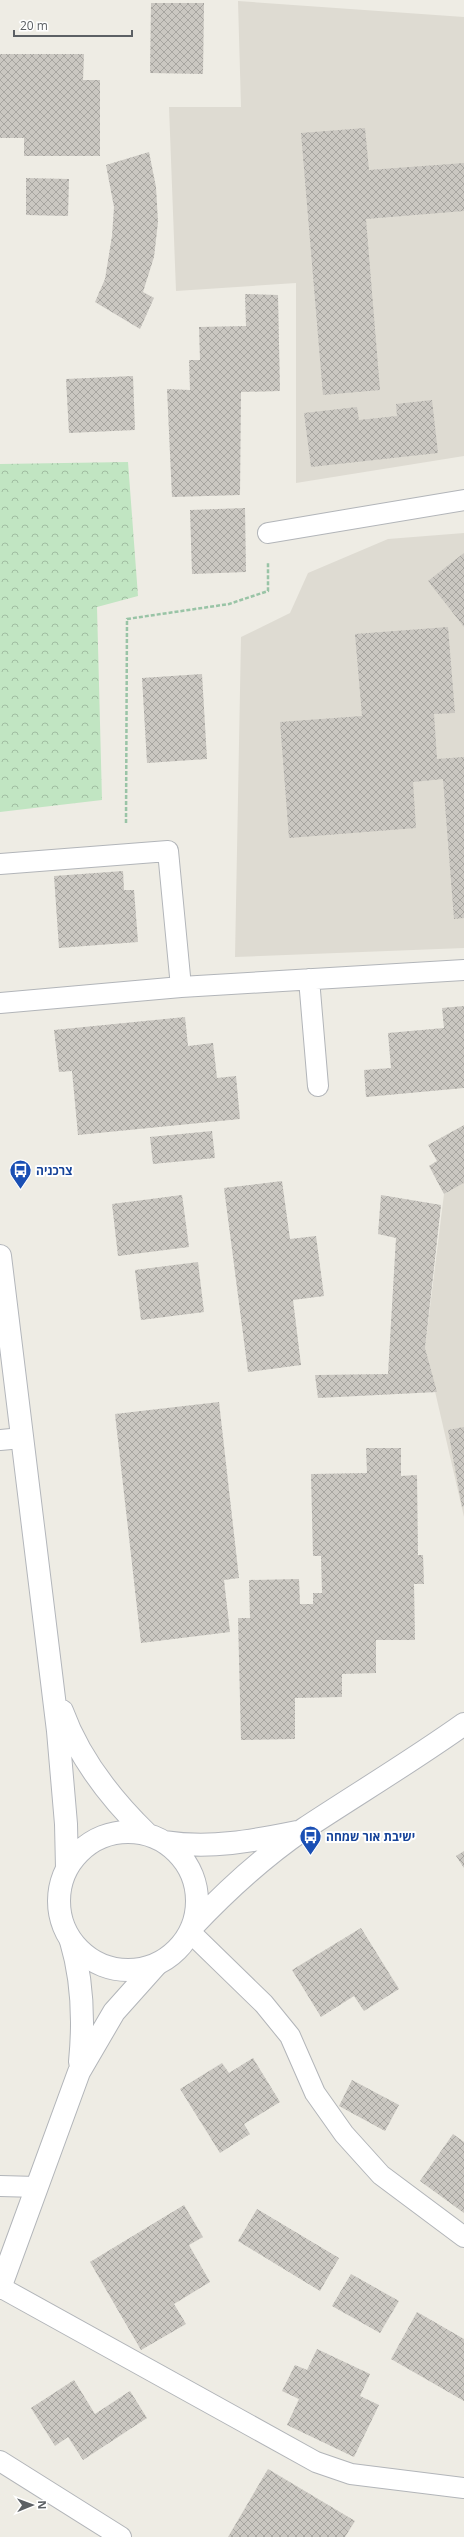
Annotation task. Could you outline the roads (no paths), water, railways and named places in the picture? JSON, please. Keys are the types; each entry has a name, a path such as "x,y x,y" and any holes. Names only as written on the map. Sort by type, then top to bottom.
{"street":[{"path":"0,1256 63,1779 67,1868"},
{"path":"51,1680 64,1717 85,1757 113,1797 156,1838 180,1856 191,1873 197,1900 191,1929"},
{"path":"0,2288 79,2072 114,2012 156,1965 178,1949 191,1929 247,1874 304,1830 390,1776 464,1724"},
{"path":"79,2072 82,2040 82,1992 77,1961 71,1941 64,1929 58,1902 59,1888 67,1868 77,1852 99,1837 126,1831 186,1845 237,1843 304,1830"},
{"path":"71,1941 90,1960 101,1966 129,1971 156,1965"}],"lane":[{"path":"268,533 464,500"},
{"path":"0,864 168,851 181,987"},
{"path":"0,1003 181,987 464,970"},
{"path":"309,979 318,1086"},
{"path":"0,1440 22,1438"},
{"path":"191,1929 264,2004 290,2036 315,2093 344,2134 381,2175 464,2237"},
{"path":"0,2186 37,2187"},
{"path":"0,2288 316,2462 351,2474 464,2488"},
{"path":"0,2461 121,2537"}],"place":[{"name":"צרכניה","path":"20,1190"},
{"name":"ישיבת אור שמחה","path":"311,1856"}]}
